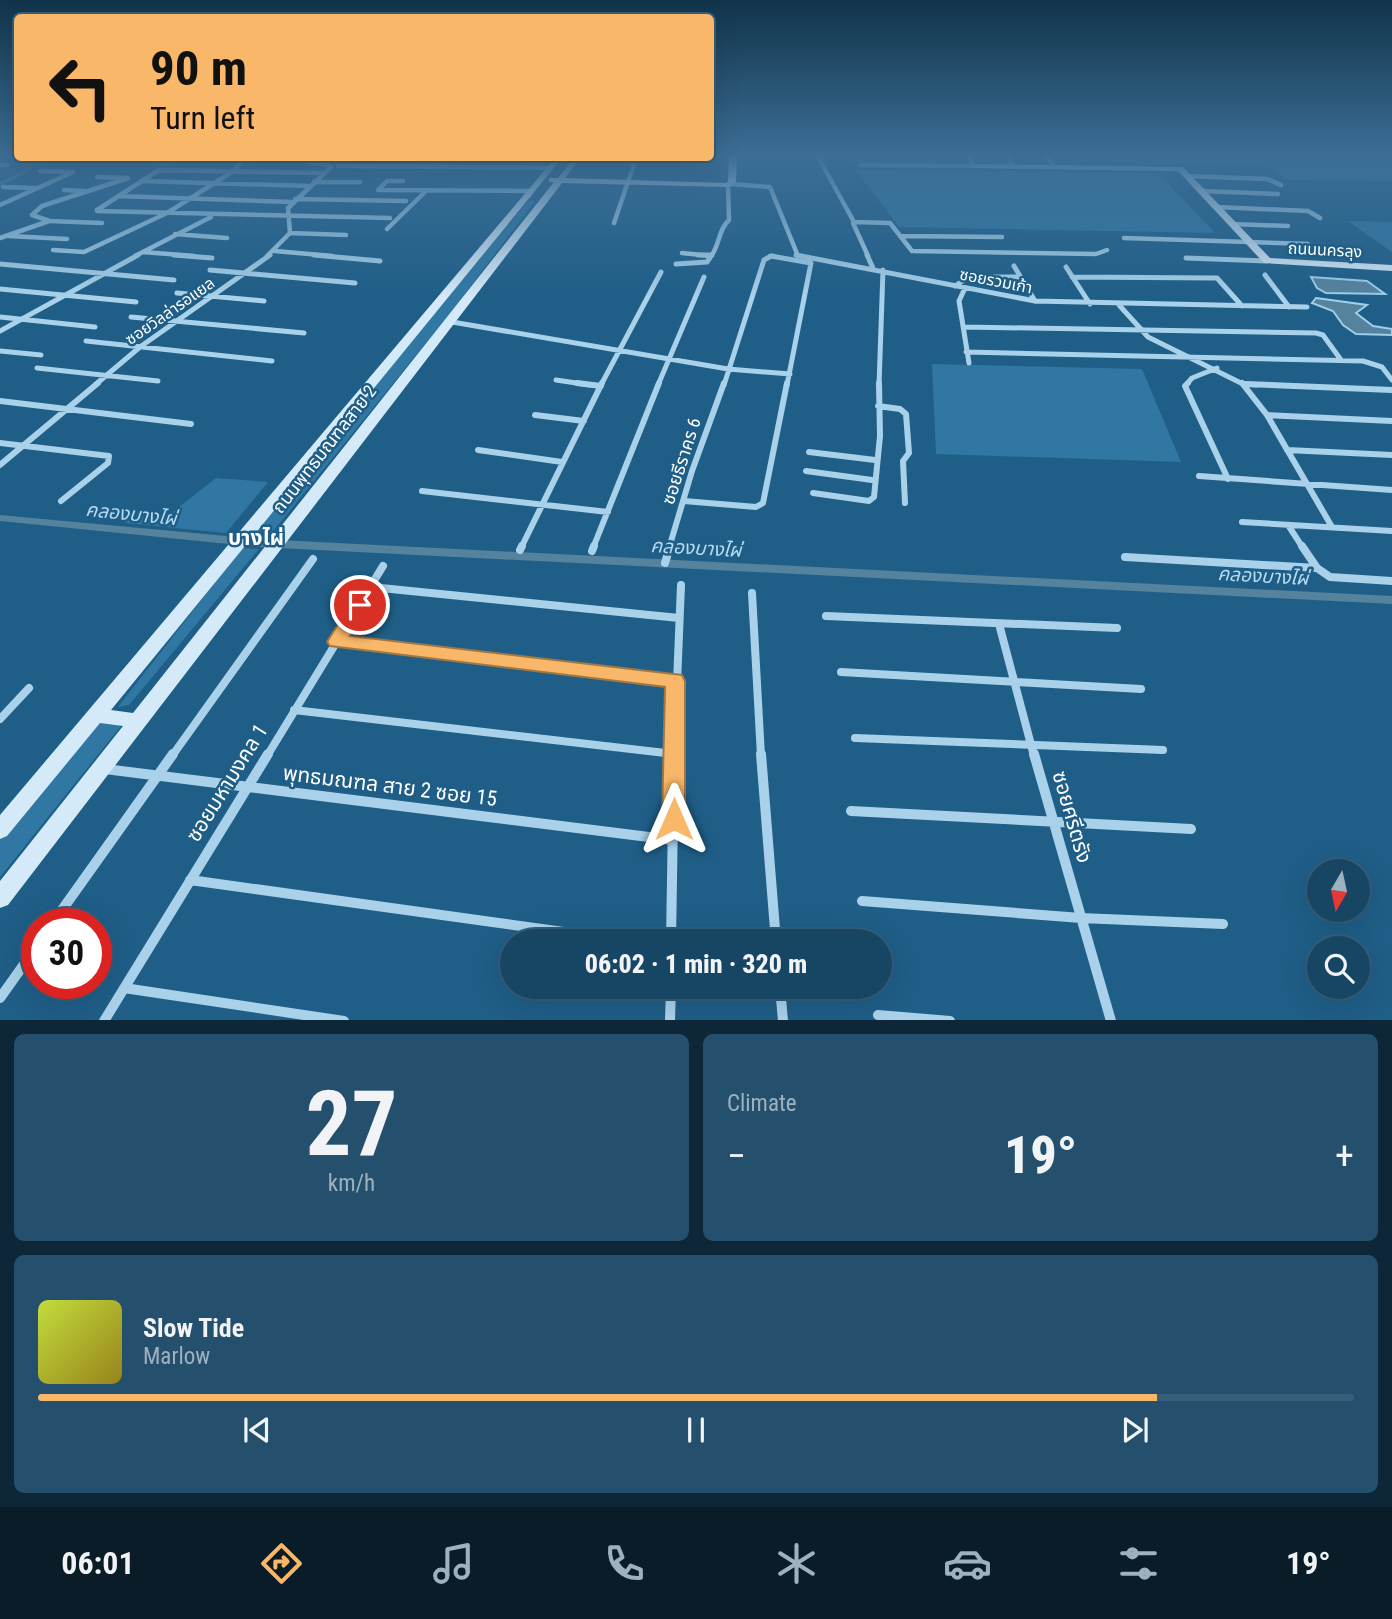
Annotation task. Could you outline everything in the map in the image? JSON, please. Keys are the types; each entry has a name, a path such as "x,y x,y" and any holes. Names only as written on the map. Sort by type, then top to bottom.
{"main road":[{"name":"ถนนพุทธมณฑลสาย 2","path":"0,830 522,203"},
{"name":"ถนนพุทธมณฑลสาย 2","path":"0,898 544,203"},
{"name":"ถนนนครลุง","path":"1213,203 1267,261 1392,268"},
{"path":"96,715 138,721"}],"street":[{"path":"57,203 33,211 32,215 50,221 102,223"},
{"path":"109,203 97,211 390,218"},
{"path":"53,250 87,251 184,203"},
{"path":"292,203 288,208 290,233 346,235"},
{"path":"387,229 414,203"},
{"path":"614,223 620,203"},
{"path":"676,264 707,262 718,246 721,227 729,220 729,203"},
{"name":"ซอยรวมเก้า","path":"776,203 796,256 836,265 873,268 984,293 1035,301 1119,305 1307,307"},
{"path":"843,203 854,222 890,223 909,249 918,251 1096,254 1107,250"},
{"path":"1217,207 1308,211 1320,218"},
{"path":"0,331 205,218 236,218"},
{"path":"0,238 50,221"},
{"path":"853,223 873,268"},
{"path":"1232,224 1288,226"},
{"name":"ซอยวิลล่ารอแยล","path":"0,465 140,347 275,251 290,233"},
{"path":"175,234 227,238"},
{"path":"9,236 67,239"},
{"path":"900,236 1002,237"},
{"path":"1124,238 1308,244"},
{"path":"275,251 380,261"},
{"path":"141,252 212,258"},
{"path":"682,253 711,256"},
{"name":"ซอยธีราคร 6","path":"665,563 753,290 767,257 812,264 790,374"},
{"path":"1186,258 1267,261"},
{"path":"0,264 174,280"},
{"path":"1014,266 1035,301"},
{"path":"1066,267 1090,304"},
{"path":"210,270 355,283"},
{"path":"813,493 871,500 874,497 872,480 880,430 878,405 883,270"},
{"path":"520,550 618,350 661,272"},
{"path":"1265,275 1289,307"},
{"path":"1072,277 1214,276 1242,306"},
{"path":"592,551 704,277"},
{"path":"955,286 969,277 1020,277"},
{"path":"965,288 960,301 969,363"},
{"path":"0,289 136,302"},
{"path":"177,293 264,301"},
{"path":"962,297 984,293"},
{"path":"1119,305 1152,340 1196,358 1245,384 1267,415 1332,527"},
{"path":"0,317 95,327"},
{"path":"131,317 304,333"},
{"path":"452,321 728,369 790,374 763,503 757,507 684,500"},
{"path":"965,327 1316,333 1323,335 1341,360"},
{"path":"86,341 272,361"},
{"path":"0,351 41,355"},
{"path":"966,352 1341,360 1377,364 1386,370 1392,380"},
{"path":"37,368 158,381"},
{"path":"1217,368 1192,378 1185,386 1228,480"},
{"path":"556,380 601,386"},
{"path":"1245,384 1392,390"},
{"path":"0,401 191,424"},
{"path":"878,405 900,409 906,414 909,453 903,461 905,503"},
{"path":"535,415 584,421"},
{"path":"1267,415 1392,421"},
{"path":"0,443 109,456 108,463 61,501"},
{"path":"478,450 562,462"},
{"path":"1287,450 1392,455"},
{"path":"809,452 875,460"},
{"path":"806,471 872,480"},
{"path":"1199,476 1392,490"},
{"path":"422,491 608,512"},
{"path":"1242,522 1392,531"},
{"path":"1288,525 1324,575 1334,578 1392,580"},
{"path":"1125,556 1317,568"},
{"path":"63,908 313,559"},
{"name":"ซอยมหามงคล 1","path":"104,1020 383,566"},
{"path":"671,929 675,681 681,585"},
{"path":"371,587 679,618"},
{"path":"752,593 764,811 775,929"},
{"path":"826,616 1117,628"},
{"name":"ซอยศรีตรัง","path":"999,624 1052,823 1111,1020"},
{"path":"337,642 675,681"},
{"path":"841,672 1141,689"},
{"path":"0,719 29,688"},
{"path":"294,710 674,754"},
{"path":"855,738 1031,747 1163,750"},
{"name":"พุทธมณฑล สาย 2 ซอย 15","path":"101,769 673,840"},
{"path":"851,811 1191,828"},
{"path":"190,880 542,929"},
{"path":"862,901 1081,918 1223,924"},
{"path":"0,998 21,968"},
{"path":"124,988 344,1020"},
{"path":"670,1020 671,999"},
{"path":"781,999 783,1020"},
{"path":"878,1016 950,1020"}],"shaded area":[{"path":"527,203 534,203 455,307 271,534 253,533"},
{"path":"881,203 1186,203 1215,233 899,227"},
{"path":"1348,221 1392,222 1392,252"},
{"path":"1311,277 1367,281 1385,294 1326,293 1317,288"},
{"path":"1316,298 1367,305 1356,313 1373,326 1392,329 1392,335 1356,334 1343,325 1333,311 1312,303"},
{"path":"932,364 1142,369 1181,462 936,454"},
{"path":"216,478 268,482 226,533 125,523 134,516 165,518"},
{"path":"242,548 259,549 129,705 118,707"},
{"path":"99,719 117,722 121,726 0,877 0,839"}],"waterway":[{"name":"คลองบางไผ่","path":"0,518 259,543 1392,600"}],"district":[{"name":"บางไผ่","path":"256,538"}],"route":[{"path":"360,605 337,642 675,681 674,819"}]}
